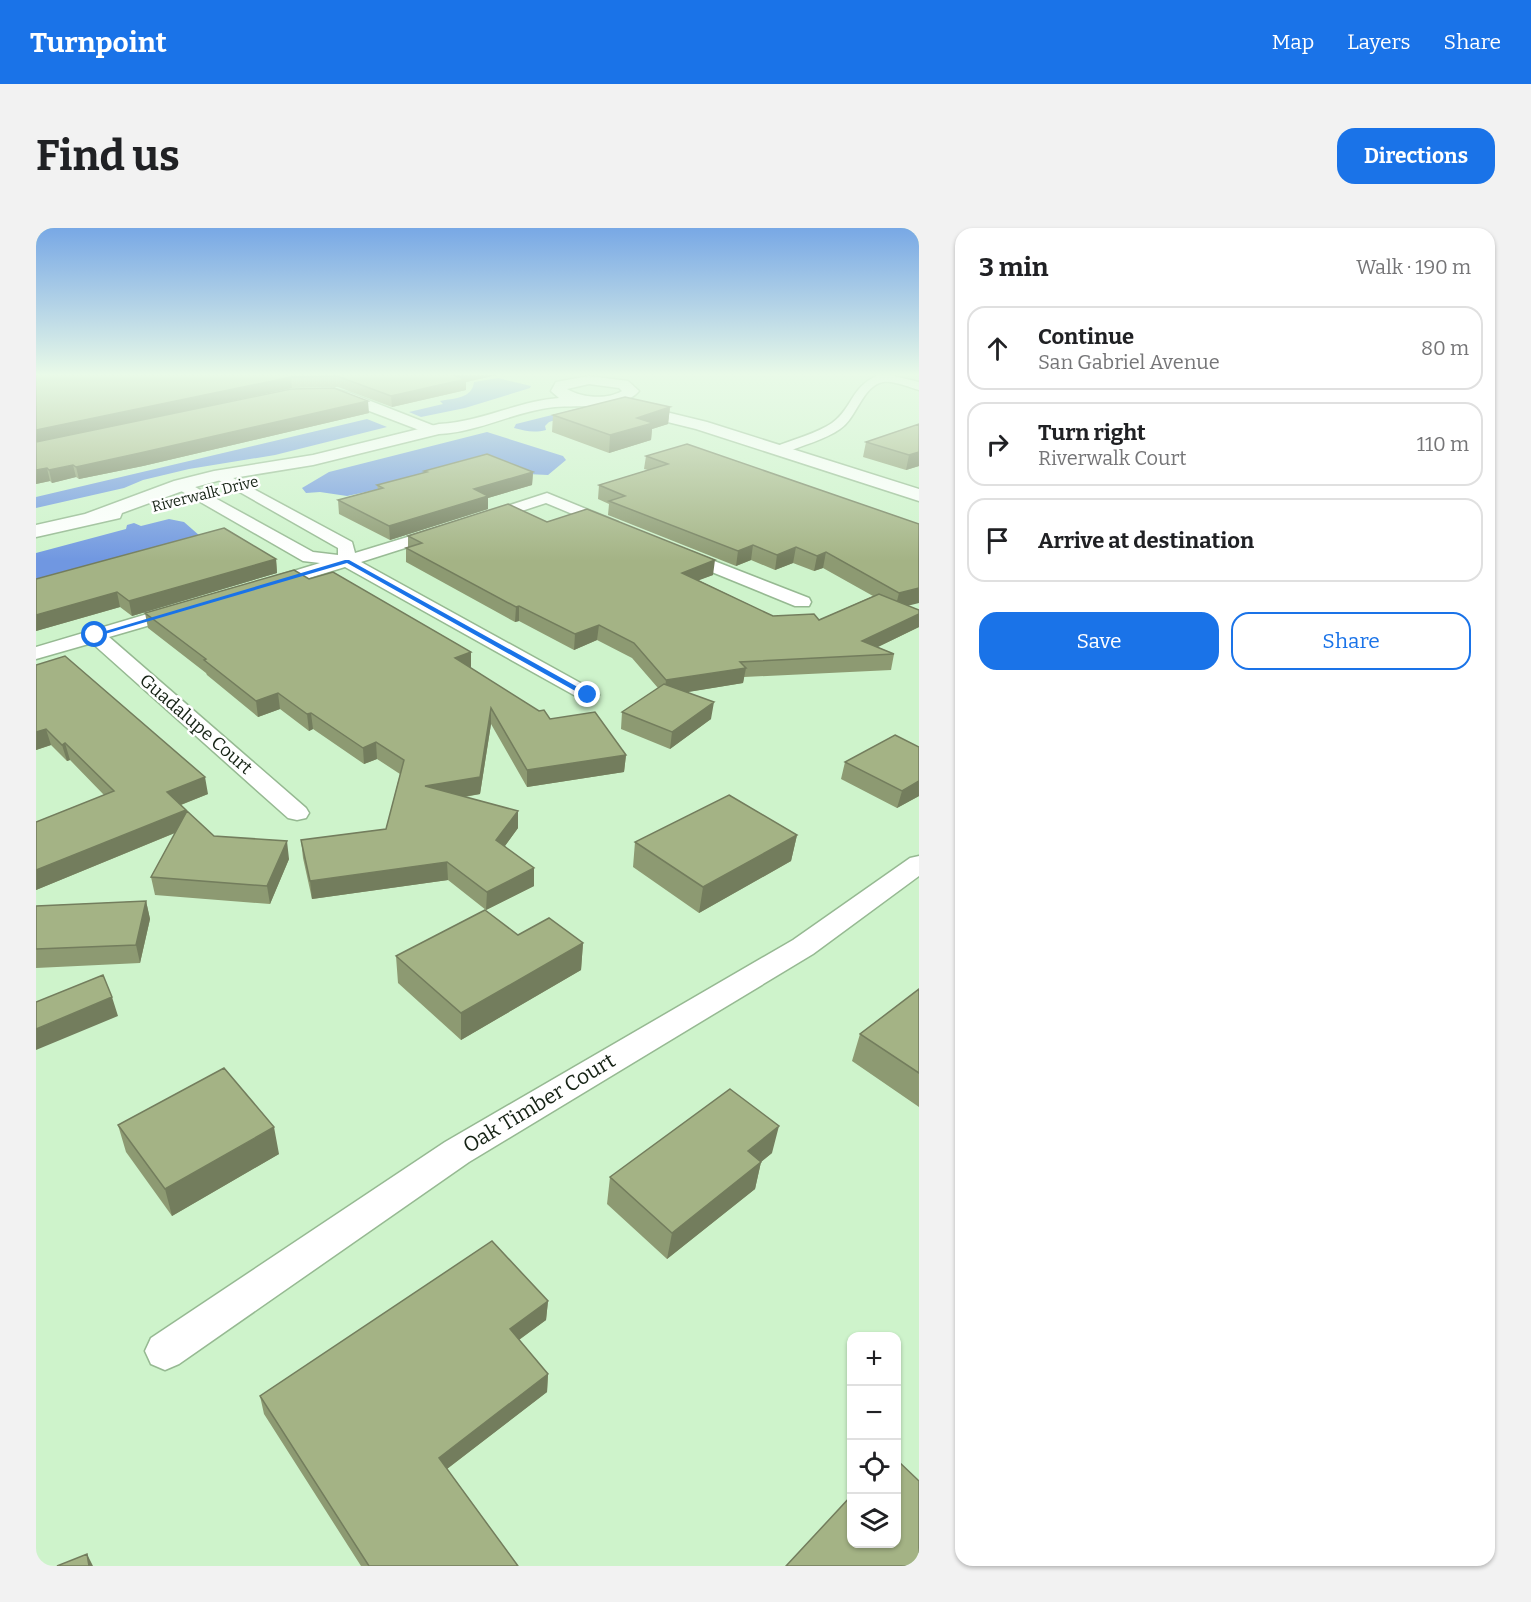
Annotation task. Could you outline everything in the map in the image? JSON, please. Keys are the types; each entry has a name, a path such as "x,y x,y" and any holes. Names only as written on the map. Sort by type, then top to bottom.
{"street":[{"name":"Riverwalk Drive","path":"93,517 181,485 220,475 313,460 407,436"},
{"path":"737,436 919,495"},
{"path":"780,450 812,436"},
{"name":"Riverwalk Drive","path":"36,531 93,517 155,508 243,488 313,460"},
{"path":"220,475 346,546 347,561"},
{"path":"181,485 309,556 347,561 588,695"},
{"path":"256,588 547,498 632,532"},
{"path":"664,545 802,602"},
{"path":"36,653 198,605"},
{"name":"Guadalupe Court","path":"95,635 297,813"},
{"name":"Oak Timber Court","path":"165,1351 457,1152 803,947 919,864"}],"water":[{"path":"293,436 349,436 275,455 189,469 143,480 124,488 36,508 36,497"},
{"path":"469,436 501,436 563,456 566,460 548,475 527,474 403,484 347,496 320,492 306,493 302,488 329,472"},
{"path":"169,519 184,522 200,536 36,584 36,553 126,529 127,525 134,523 141,526"}],"building":[{"path":"63,436 213,436 76,467 73,465 49,470 47,468 36,470 36,442"},
{"path":"882,436 919,436 919,452 909,455 866,442"},
{"path":"687,444 919,524 919,588 899,593 826,552 817,556 796,547 777,555 753,545 738,551 609,501 625,496 599,485 668,464 646,456"},
{"path":"487,454 533,472 474,489 488,496 389,526 338,500 383,488 377,485"},
{"path":"508,504 547,522 587,509 715,560 682,573 773,616 814,614 819,620 879,594 919,610 919,614 862,641 894,654 740,662 746,668 666,680 634,643 599,625 575,634 519,606 516,607 406,548 422,543 408,536"},
{"path":"224,528 276,559 129,601 117,592 36,615 36,579"},
{"path":"294,570 309,579 333,572 471,652 455,658 539,711 544,710 550,719 595,712 626,755 527,770 491,708 480,777 425,786 518,811 496,840 534,868 487,892 447,862 310,881 301,840 386,829 404,760 376,742 363,748 311,713 307,714 278,693 256,701 204,660 206,659 145,613"},
{"path":"65,656 205,777 167,792 186,810 36,870 36,822 114,791 65,743 62,745 46,729 36,732 36,665"},
{"path":"664,684 714,702 672,732 622,712"},
{"path":"895,735 919,747 919,781 902,791 845,762"},
{"path":"729,795 797,835 703,887 635,842"},
{"path":"187,811 214,836 287,841 267,886 151,877"},
{"path":"146,901 136,945 36,949 36,906"},
{"path":"485,910 518,935 549,918 583,943 461,1013 396,956"},
{"path":"103,975 112,997 36,1029 36,1002"},
{"path":"919,989 919,1073 860,1034"},
{"path":"224,1068 274,1127 165,1189 118,1125"},
{"path":"730,1089 779,1126 748,1151 761,1162 672,1233 610,1177"},
{"path":"492,1241 548,1301 510,1329 548,1374 439,1458 518,1566 369,1566 260,1396"},
{"path":"901,1464 919,1481 919,1566 786,1566 847,1500 847,1548 901,1548"},
{"path":"87,1554 89,1566 57,1566"}],"route":[{"path":"95,635 347,561 588,695"}]}
